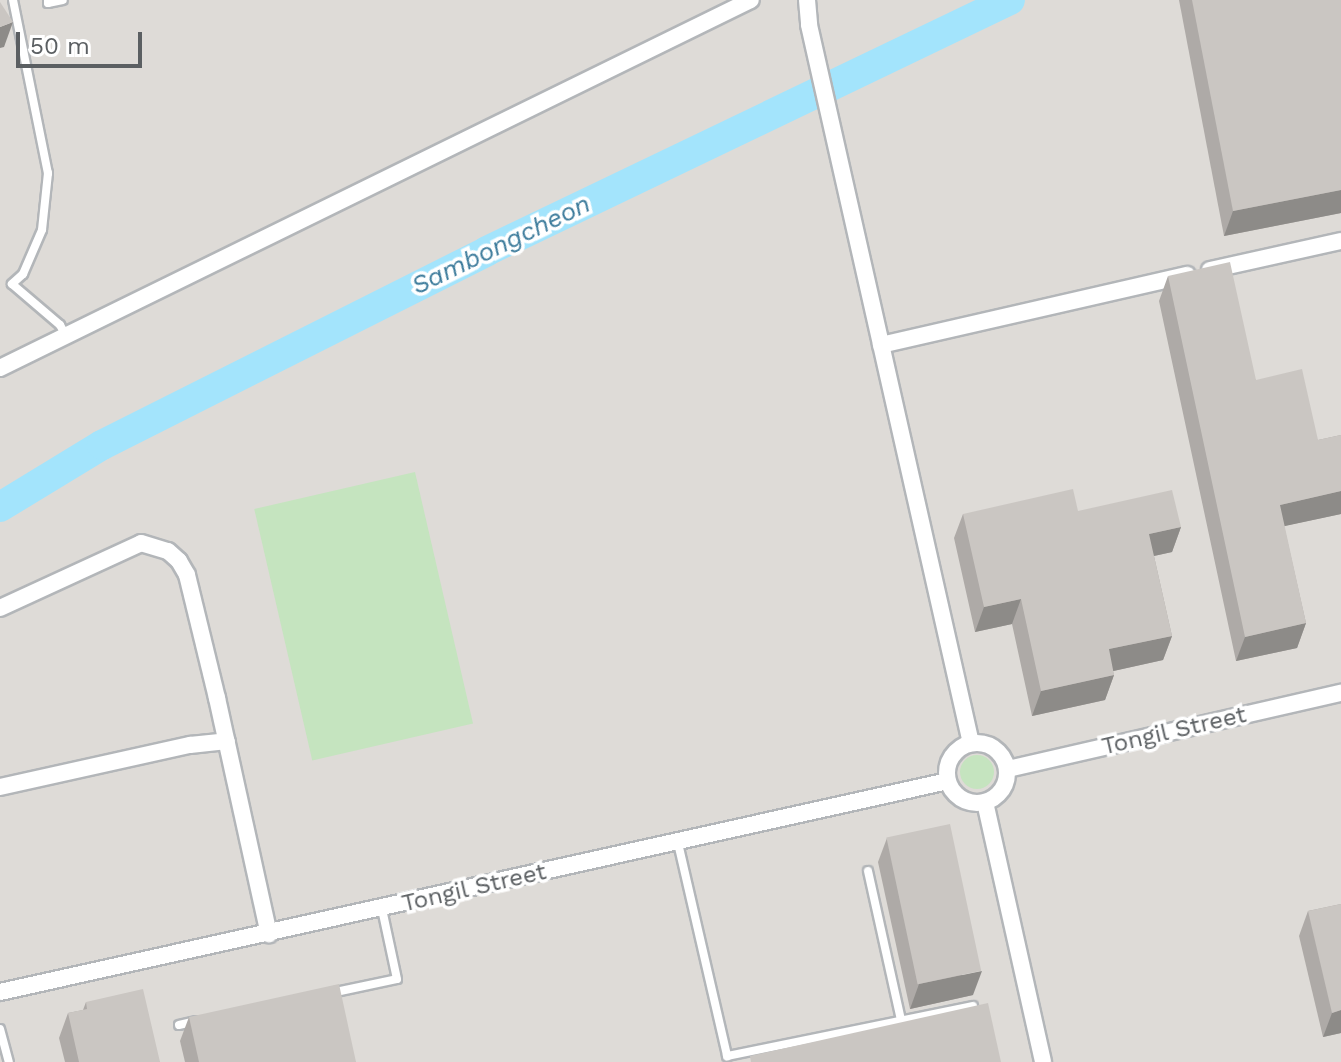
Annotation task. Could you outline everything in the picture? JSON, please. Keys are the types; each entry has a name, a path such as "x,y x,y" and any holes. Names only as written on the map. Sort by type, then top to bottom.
{"street":[{"path":"0,368 751,0"},
{"path":"793,0 809,25"},
{"path":"807,0 809,25 836,148 971,743"},
{"path":"881,345 1341,241"},
{"path":"0,608 126,547 141,543 168,551 187,575 269,934"},
{"name":"Tongil Street","path":"1008,769 1341,693"},
{"path":"0,787 190,745 227,741"},
{"path":"971,743 995,748 1008,769 1003,790 985,802 962,799 948,781 951,757 971,743"},
{"name":"Tongil Street","path":"0,992 948,781"},
{"path":"985,802 1043,1062"}],"lane":[{"path":"13,0 48,173 42,230 23,274 12,284 60,325 66,336"},
{"path":"48,0 48,3 63,0"},
{"path":"678,843 727,1056 973,1006"},
{"path":"868,871 901,1020"},
{"path":"319,995 397,979 382,909"},
{"path":"179,1025 211,1018"},
{"path":"0,1029 9,1062"}],"shaded area":[{"path":"0,0 1341,0 1341,1062 0,1062"}],"green space":[{"path":"415,472 473,723 312,761 254,509"},
{"path":"977,755 989,760 994,772 989,784 977,789 965,784 960,772 965,760"}],"building":[{"path":"1192,0 1341,0 1341,190 1233,211"},
{"path":"0,2 13,22 0,27"},
{"path":"1230,262 1256,380 1302,369 1318,440 1341,435 1341,491 1280,505 1306,623 1245,637 1168,276"},
{"path":"1073,489 1078,511 1172,490 1181,527 1149,534 1172,636 1109,649 1114,675 1041,691 1021,599 984,607 963,514"},
{"path":"950,824 981,971 918,984 886,838"},
{"path":"1341,904 1341,1010 1332,1013 1308,911"},
{"path":"339,984 356,1062 199,1062 189,1017"},
{"path":"143,989 160,1062 79,1062 68,1013 87,1009 86,1002"},
{"path":"988,1003 1001,1062 751,1062 750,1056"}],"waterway":[{"name":"Sambongcheon","path":"0,507 102,445 487,251 1010,0"}]}
